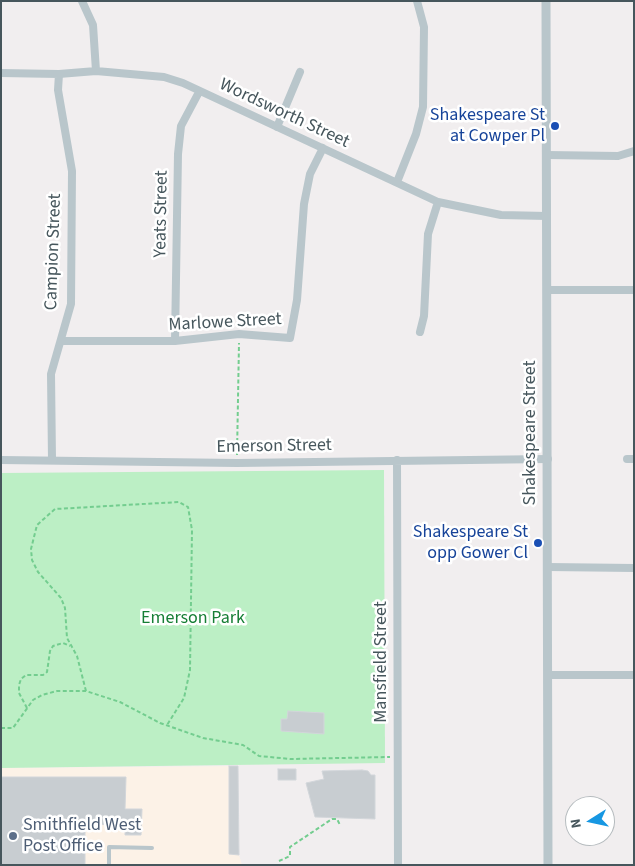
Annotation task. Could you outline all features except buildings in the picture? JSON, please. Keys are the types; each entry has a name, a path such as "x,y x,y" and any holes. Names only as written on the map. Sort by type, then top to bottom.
{"street":[{"path":"82,1 93,25 96,71"},
{"path":"396,182 416,134 423,107 424,28 417,1"},
{"name":"Shakespeare Street","path":"546,1 548,865"},
{"name":"Wordsworth Street","path":"1,74 58,74 96,71 164,77 438,202 501,215 547,216"},
{"path":"277,127 300,72"},
{"name":"Campion Street","path":"52,460 52,374 71,304 72,171 58,90 58,74"},
{"name":"Yeats Street","path":"175,341 178,154 181,126 199,92"},
{"name":"Marlowe Street","path":"62,341 175,341 239,334 290,338 298,300 304,204 310,174 323,148"},
{"path":"547,155 618,156 634,152"},
{"path":"420,332 424,316 428,234 438,202"},
{"path":"547,290 634,290"},
{"name":"Emerson Street","path":"1,460 237,463 548,459"},
{"name":"Mansfield Street","path":"398,460 398,865"},
{"path":"548,567 634,568"},
{"path":"548,676 634,675"}],"lane":[{"path":"109,865 109,847 152,848"}],"path":[{"path":"237,463 239,334"},
{"path":"86,691 77,656 67,638 65,608 61,598 38,572 32,560 31,549 37,525 56,509 179,502 188,507 192,530 190,670 184,698 168,725"},
{"path":"27,708 19,693 21,679 26,675 43,675 46,672 50,651 53,646 63,643 70,646"},
{"path":"1,728 13,728 33,700 57,691 86,691 111,698 160,723 203,738 243,745 259,756 290,759 397,757"},
{"path":"279,861 290,856 290,847 332,818 337,819 340,825"}],"shaded area":[{"path":"238,766 239,855 242,865 1,865 1,768"}],"green space":[{"name":"Emerson Park","path":"384,470 385,763 1,768 1,473"}],"place":[{"name":"Shakespeare St at Cowper Pl","path":"555,126"},
{"name":"Shakespeare St opp Gower Cl","path":"538,543"},
{"name":"Smithfield West Post Office","path":"13,836"}]}
